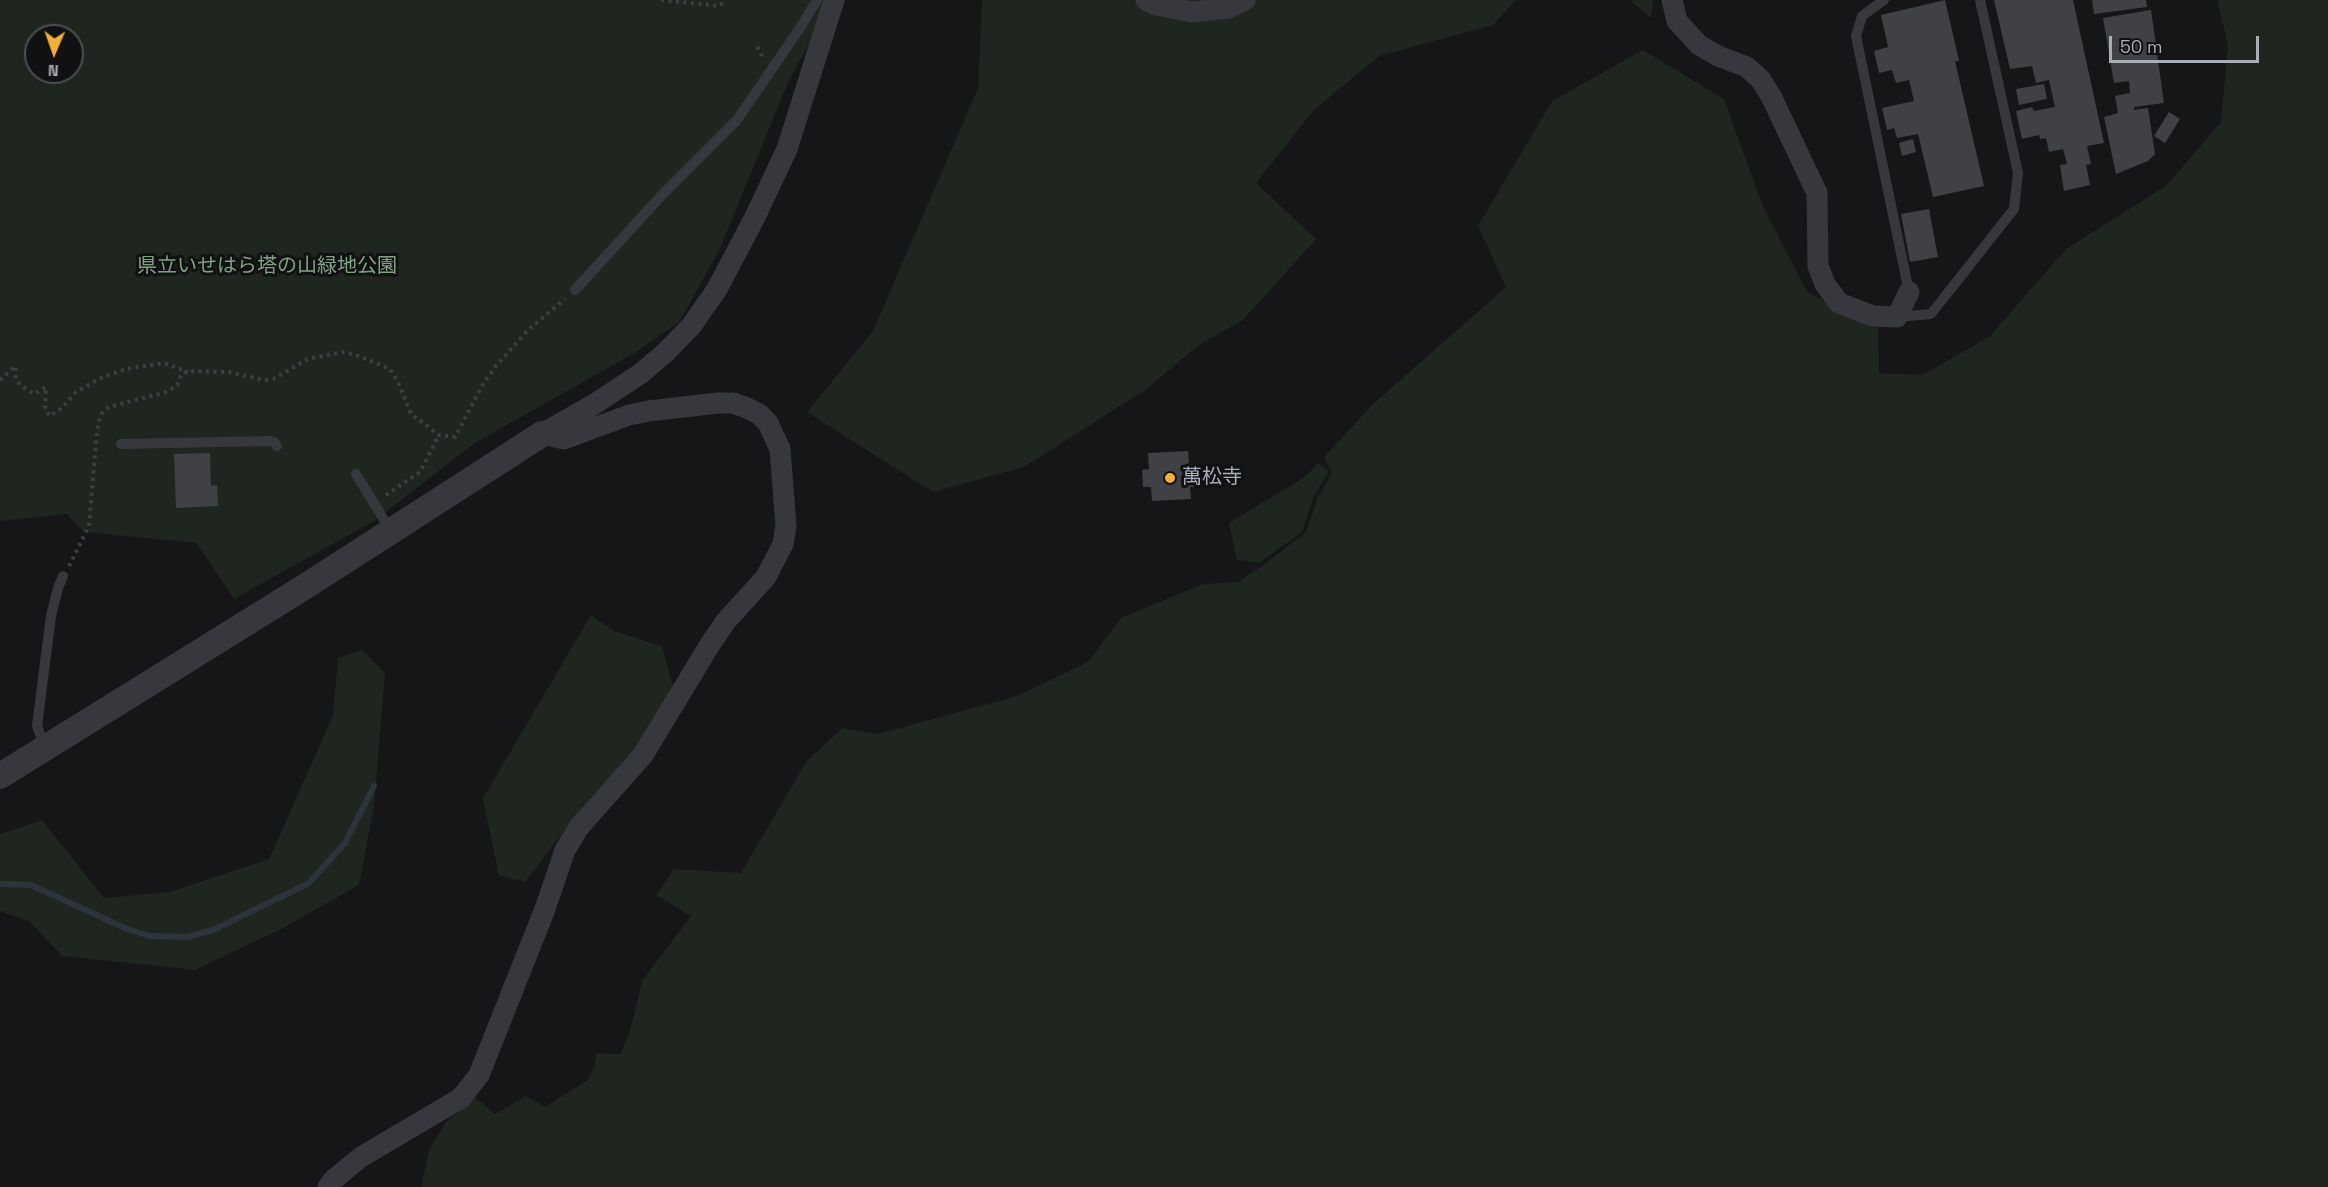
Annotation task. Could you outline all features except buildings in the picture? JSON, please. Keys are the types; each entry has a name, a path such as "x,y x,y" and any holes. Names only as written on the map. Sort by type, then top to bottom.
{"street":[{"path":"0,776 542,434 592,405 640,374 666,352 692,325 717,289 755,217 787,149 834,0"},
{"path":"1146,0 1156,5 1192,12 1228,8 1245,0"},
{"path":"1672,0 1677,21 1699,45 1718,56 1747,67 1761,80 1772,98 1817,193 1818,266 1825,284 1839,303 1873,316 1897,317 1909,292"},
{"path":"328,1187 333,1180 361,1157 461,1098 479,1075 545,909 565,850 579,827 643,755 709,646 726,621 766,577 783,544 786,526 780,449 768,423 759,414 747,408 733,403 718,403 649,411 629,415 564,439 542,434"}],"lane":[{"path":"575,290 661,196 737,120 817,0"},
{"path":"1884,0 1862,16 1856,36 1909,292"},
{"path":"1897,317 1931,314 2014,209 2018,173 1980,0"},
{"path":"121,444 269,441 274,442 277,446"},
{"path":"356,474 391,531"},
{"path":"45,748 37,726 51,616 63,576"}],"path":[{"path":"661,0 719,6 726,0"},
{"path":"63,576 86,535 91,517 94,462 101,414 109,406 167,392 177,385 182,373 228,372 264,380 273,379 308,359 342,352 359,356 390,369 411,414 439,435 455,437 482,386 496,366 528,330 575,290"},
{"path":"0,380 15,366 16,380 23,387 34,394 46,387 45,409 50,416 62,408 76,392 101,378 126,369 164,363 189,372"},
{"path":"391,492 420,472 439,435"}],"green space":[{"name":"県立いせはら塔の山緑地公園","path":"0,0 834,0 789,80 719,251 679,322 631,355 475,443 374,521 234,599 197,543 84,532 67,514 0,521"},
{"path":"982,0 1516,0 1493,25 1379,56 1314,110 1256,183 1316,239 1243,320 1199,345 1145,390 1024,467 933,492 807,412 873,331 978,88"},
{"path":"1630,0 1653,0 1651,18"},
{"path":"2217,0 2328,0 2328,1187 421,1187 429,1150 446,1122 475,1097 495,1114 526,1096 545,1107 589,1079 596,1053 621,1054 631,1028 642,981 691,916 656,895 674,869 741,873 806,762 842,728 878,734 1017,696 1088,662 1121,618 1203,584 1238,582 1306,532 1318,497 1332,473 1324,457 1372,405 1506,287 1478,226 1552,101 1643,50 1724,99 1763,207 1807,292 1878,327 1879,373 1923,375 1990,336 2066,249 2166,186 2221,122 2228,45"},
{"path":"1318,463 1329,471 1314,496 1302,532 1259,563 1237,560 1229,523 1305,477"},
{"path":"591,615 614,631 662,646 673,687 643,740 582,807 525,882 499,876 483,798"},
{"path":"362,650 385,673 374,806 359,885 283,928 195,970 62,956 29,921 0,911 0,834 42,820 104,898 169,892 269,859 333,715 338,658"}],"waterway":[{"path":"0,884 31,885 127,929 150,936 187,937 213,930 309,883 345,843 374,786"}],"place":[{"name":"萬松寺","path":"1170,478"}]}
